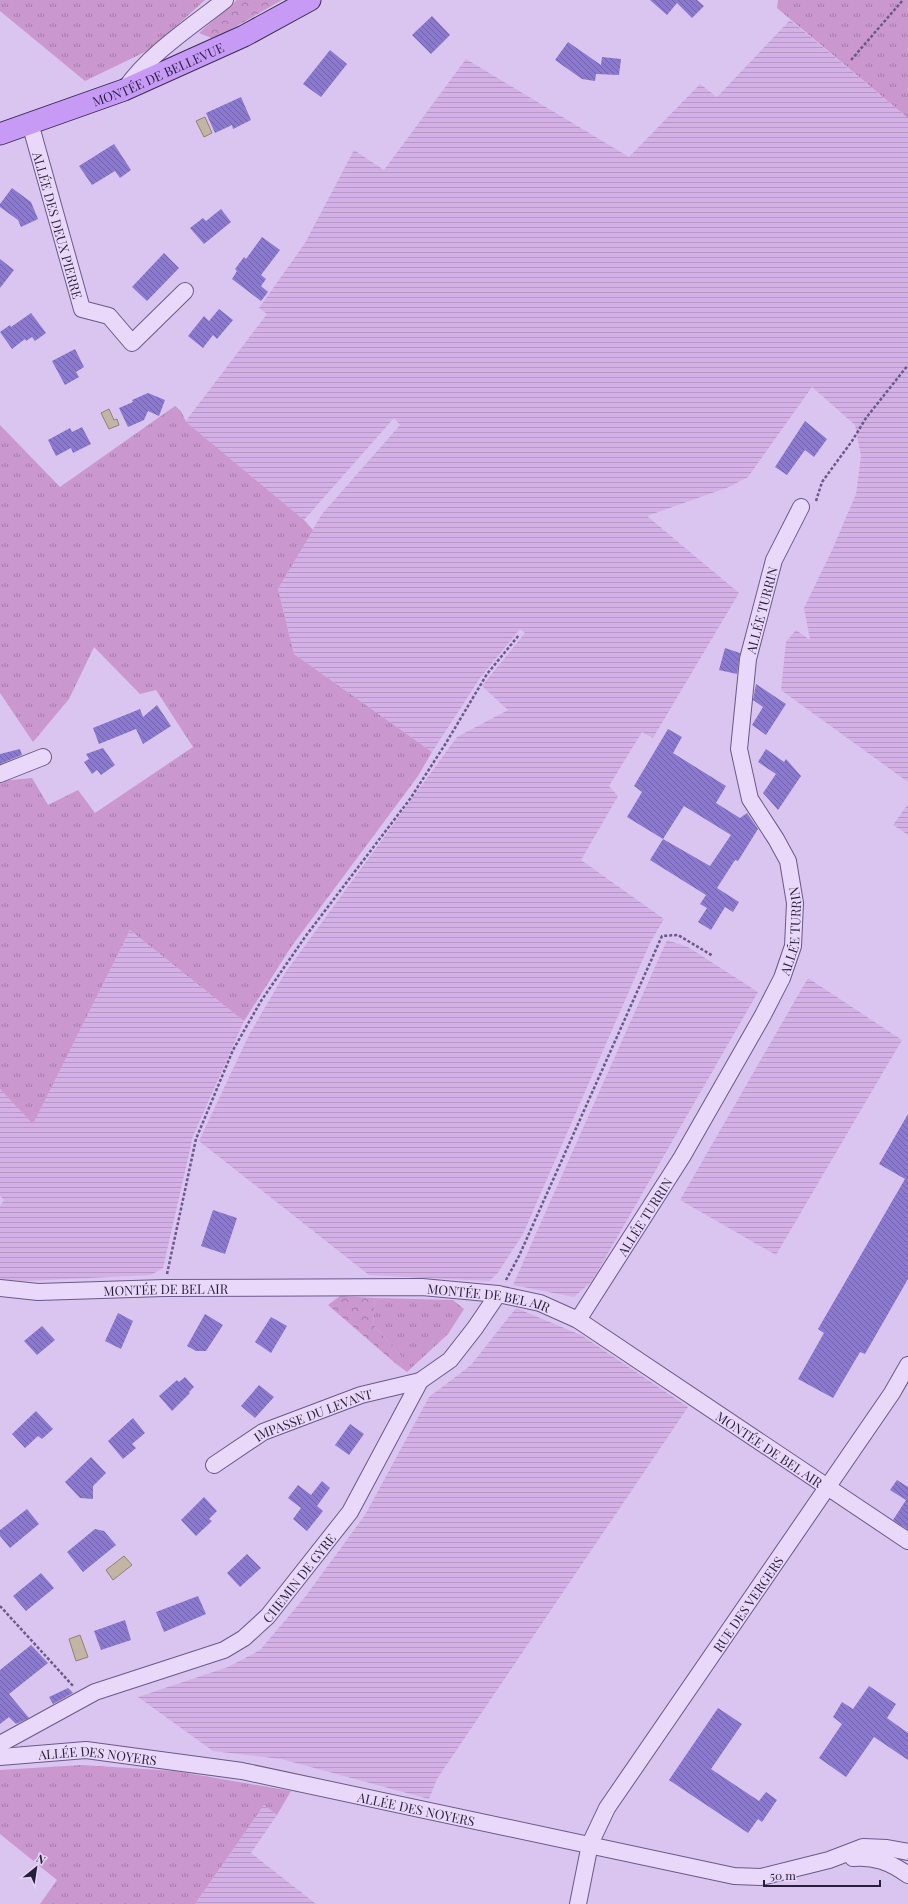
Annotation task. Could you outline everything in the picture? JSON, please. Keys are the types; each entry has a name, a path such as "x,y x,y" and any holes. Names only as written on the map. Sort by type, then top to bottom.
{"main road":[{"name":"MONTÉE DE BELLEVUE","path":"0,134 124,90 244,36 310,0"}],"street":[{"path":"124,90 135,75 156,56 225,0"},
{"name":"ALLÉE DES DEUX PIERRE","path":"30,123 82,309 110,316 132,343 185,291"},
{"name":"ALLÉE TURRIN","path":"578,1320 682,1157 763,1015 782,978 793,946 794,903 788,861 776,839 750,799 739,749 748,660 774,560 808,505"},
{"path":"0,774 43,757"},
{"name":"MONTÉE DE BEL AIR","path":"0,1288 38,1292 164,1288 422,1287 498,1294 540,1303 578,1320 908,1541"},
{"name":"CHEMIN DE GYRE","path":"0,1744 95,1692 224,1650 244,1638 268,1616 350,1512 420,1381 450,1360 475,1328 498,1294"},
{"name":"RUE DES VERGERS","path":"578,1904 590,1844 606,1808 892,1393 908,1365"},
{"name":"IMPASSE DU LEVANT","path":"214,1465 263,1432 361,1394 420,1381"},
{"name":"ALLÉE DES NOYERS","path":"0,1757 86,1750 242,1771 590,1844 734,1876 761,1877 829,1860 864,1847 887,1848 908,1852"},
{"name":"ALLÉE DES NOYERS","path":"829,1860 864,1857 878,1859 891,1863 908,1875"}],"path":[{"path":"851,60 903,0"},
{"path":"808,505 866,418 908,365"},
{"path":"164,1288 196,1139 233,1050 261,1001 292,956 410,799 446,743 487,674 519,635"},
{"path":"498,1294 519,1256 662,936 678,935 713,956"},
{"path":"0,1606 84,1698"}],"shaded area":[{"path":"790,20 908,118 908,782 781,690 786,642 796,630 810,640 804,608 833,548 856,494 861,456 855,425 812,387 748,477 729,487 647,516 739,593 653,738 642,732 609,786 618,796 581,860 664,919 650,943 523,1234 497,1274 489,1281 369,1275 199,1141 249,1035 285,973 457,737 508,710 482,686 525,633 520,629 480,678 432,752 294,654 278,589 322,514 400,425 394,418 304,520 185,422 267,314 259,308 305,243 354,150 384,170 466,59 629,157 700,84 717,97"},
{"path":"205,117 212,133 204,137 196,121"},
{"path":"109,409 114,420 117,419 119,425 109,429 101,413"},
{"path":"908,804 908,835 893,825"},
{"path":"130,930 244,1021 193,1136 163,1268 151,1275 8,1282 0,1278 0,1206 4,1200 0,1196 0,1089 33,1123"},
{"path":"667,940 688,947 758,992 592,1281 574,1297 513,1285"},
{"path":"808,978 902,1040 776,1255 680,1200"},
{"path":"516,1308 581,1335 688,1407 437,1779 429,1799 281,1759 213,1751 138,1697 228,1667 260,1650 305,1597 365,1515 429,1397 471,1365"},
{"path":"124,1556 132,1565 113,1580 106,1570"},
{"path":"80,1635 88,1657 76,1661 69,1639"},
{"path":"264,1805 277,1815 251,1853 316,1904 195,1904"}],"green space":[{"path":"0,0 205,0 151,49 85,81 0,11"},
{"path":"237,0 282,0 214,39 199,33"},
{"path":"778,0 908,0 908,118 777,8"},
{"path":"175,406 181,411 186,422 304,520 313,530 278,589 294,654 432,752 418,776 291,947 244,1021 130,930 33,1124 0,1089 0,781 32,778 48,805 78,790 95,813 193,747 156,690 140,694 94,647 69,699 33,742 0,693 0,425 60,487"},
{"path":"340,1296 375,1298 373,1324 401,1356 395,1363 328,1305"},
{"path":"375,1298 453,1300 464,1309 448,1334 407,1372 395,1363 401,1356 373,1324"},
{"path":"82,1765 175,1771 291,1791 277,1815 264,1805 195,1904 40,1904 57,1880 0,1834 0,1770"}],"building":[{"path":"650,0 697,0 704,6 692,18 677,3 667,15"},
{"path":"432,16 450,35 431,54 412,35"},
{"path":"568,42 601,65 602,57 621,59 619,75 596,74 595,81 582,79 555,60"},
{"path":"330,50 347,64 321,97 303,84"},
{"path":"241,97 251,120 233,129 232,125 215,133 206,113"},
{"path":"114,144 131,170 120,178 115,171 92,185 79,166"},
{"path":"12,188 31,202 38,219 21,227 18,220 0,207 0,204"},
{"path":"221,209 231,222 204,244 190,228 203,218 206,221"},
{"path":"262,237 280,250 261,275 266,279 261,286 268,292 261,301 232,279 237,271 235,269 244,257 246,259"},
{"path":"164,253 179,268 147,301 132,287"},
{"path":"0,259 14,270 0,288"},
{"path":"219,309 233,320 217,339 213,335 203,348 188,336 204,316 209,321"},
{"path":"31,313 46,333 35,341 32,337 26,341 25,339 12,349 0,332 10,325 11,327"},
{"path":"75,349 84,367 76,372 79,377 65,385 52,361"},
{"path":"148,393 165,400 159,416 148,411 144,420 128,427 119,408"},
{"path":"805,421 827,439 814,457 805,450 787,475 775,467"},
{"path":"82,427 91,444 73,453 71,448 56,456 48,440 70,428 72,432"},
{"path":"725,648 740,653 737,674 719,670"},
{"path":"756,684 786,704 766,735 752,725 763,707 753,700"},
{"path":"157,705 171,726 143,744 136,729 99,744 93,728 140,709 143,717"},
{"path":"668,729 682,737 673,753 726,786 716,803 740,818 747,813 758,829 738,861 735,860 717,888 739,902 733,912 725,907 711,930 698,922 707,908 700,904 706,895 650,860 663,839 627,817 642,792 634,786","holes":["684,806 731,835 710,866 663,839"]},
{"path":"103,748 115,765 101,775 97,770 92,774 84,762 89,759 86,754"},
{"path":"20,749 22,755 0,764 0,754"},
{"path":"766,749 784,762 786,759 801,776 778,810 763,793 776,774 758,762"},
{"path":"908,1114 908,1279 865,1354 860,1352 833,1398 798,1379 824,1333 818,1329 905,1179 879,1164"},
{"path":"213,1210 237,1218 225,1254 201,1246"},
{"path":"118,1313 133,1321 121,1349 105,1341"},
{"path":"205,1314 223,1325 206,1351 196,1351 187,1346"},
{"path":"271,1317 287,1326 271,1353 255,1342"},
{"path":"42,1326 55,1340 37,1355 24,1341"},
{"path":"185,1377 194,1387 172,1411 159,1396 177,1380 179,1382"},
{"path":"259,1385 274,1397 255,1418 241,1406"},
{"path":"36,1411 53,1429 42,1439 38,1436 25,1448 12,1434"},
{"path":"133,1418 145,1433 132,1444 136,1448 123,1459 108,1441"},
{"path":"350,1424 364,1434 349,1455 335,1445"},
{"path":"91,1457 106,1473 93,1486 93,1499 80,1498 65,1482"},
{"path":"897,1480 908,1487 908,1530 893,1520 906,1500 890,1490"},
{"path":"322,1481 330,1488 317,1506 323,1511 307,1531 293,1519 301,1508 288,1498 298,1485 311,1495"},
{"path":"204,1497 217,1511 209,1519 212,1521 196,1536 181,1520"},
{"path":"27,1509 39,1524 10,1548 0,1536 0,1530"},
{"path":"95,1529 104,1531 116,1545 83,1572 67,1552"},
{"path":"247,1554 261,1568 240,1587 227,1573"},
{"path":"41,1573 54,1588 26,1611 13,1596"},
{"path":"198,1596 206,1614 164,1632 156,1612"},
{"path":"125,1620 131,1640 101,1650 94,1631"},
{"path":"31,1645 48,1663 9,1694 29,1718 16,1724 9,1717 0,1724 0,1670"},
{"path":"869,1686 896,1704 887,1718 908,1733 908,1760 874,1737 846,1777 819,1758 842,1724 833,1717 842,1702 853,1709"},
{"path":"68,1688 73,1693 53,1704 49,1697"},
{"path":"718,1708 742,1724 711,1769 759,1801 766,1792 777,1800 762,1822 758,1819 748,1833 669,1780"}]}
